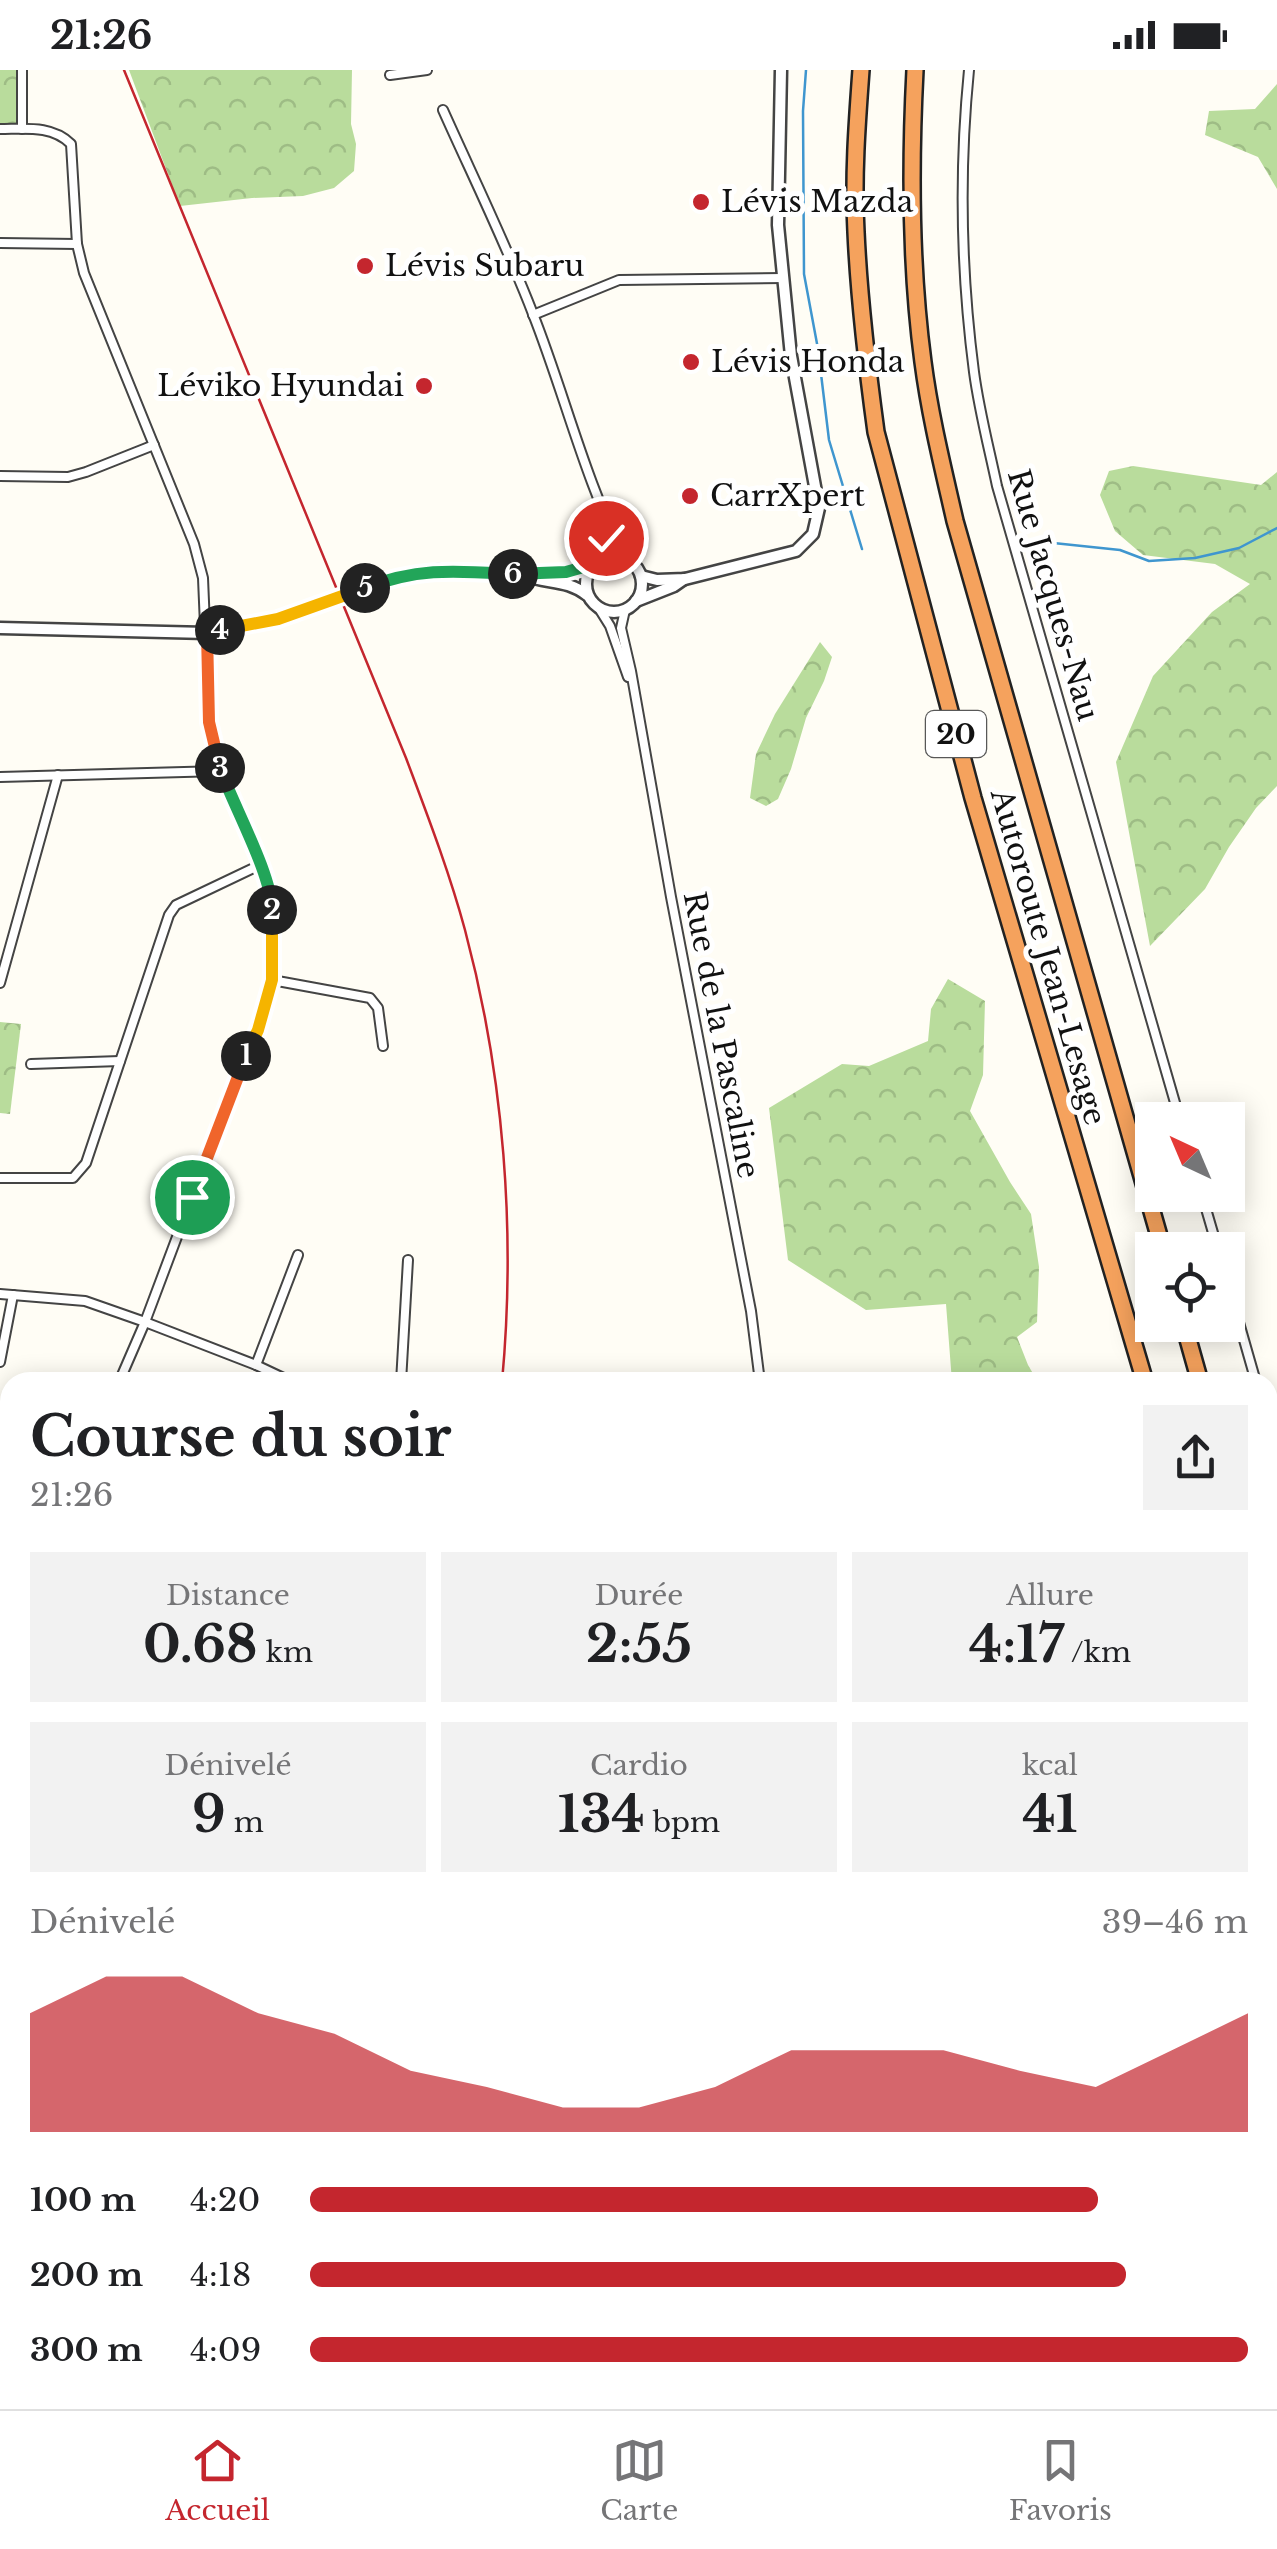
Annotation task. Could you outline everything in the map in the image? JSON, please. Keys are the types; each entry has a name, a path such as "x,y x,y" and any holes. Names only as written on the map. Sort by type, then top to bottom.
{"highway":[{"name":"Autoroute Jean-Lesage","path":"857,70 852,111 856,232 876,432 973,798 1141,1372"},
{"name":"Autoroute Jean-Lesage","path":"919,70 914,112 912,240 923,360 940,459 1158,1232"},
{"path":"1189,1342 1197,1372"}],"street":[{"path":"22,70 22,129"},
{"path":"390,75 427,70"},
{"path":"641,576 685,579 796,551 813,534 819,508 791,356 782,278 778,207 780,70"},
{"name":"Rue Jacques-Nau","path":"969,70 963,218 969,318 982,418 997,486 1175,1102"},
{"path":"443,110 533,315 601,509 626,558 641,576 642,591 636,602"},
{"path":"0,129 52,131 71,144 78,244 84,273 194,544 203,578 209,722 221,771 272,900 272,980 258,1030 123,1372"},
{"path":"0,243 78,244"},
{"path":"533,315 620,280 782,278"},
{"path":"0,476 68,478 154,445"},
{"path":"588,595 586,579 598,562 606,538 601,509"},
{"path":"0,628 207,633 278,619 388,579 416,573 566,572 613,556 626,558"},
{"path":"523,574 576,586 600,610 616,613 685,579"},
{"name":"Rue de la Pascaline","path":"600,610 610,626 634,696"},
{"name":"Rue de la Pascaline","path":"625,610 621,628 751,1311 759,1372"},
{"path":"0,777 221,771"},
{"path":"0,982 58,775"},
{"path":"0,1178 74,1178 86,1163 169,915 176,905 260,866"},
{"path":"272,980 370,998 378,1008 383,1046"},
{"path":"31,1064 120,1061"},
{"path":"256,1366 298,1255"},
{"path":"402,1372 408,1260"},
{"path":"0,1294 85,1301 270,1372"},
{"path":"0,1362 12,1295"},
{"path":"1245,1342 1253,1372"}],"green space":[{"path":"0,70 22,70 22,129 0,129"},
{"path":"129,70 352,70 354,171 334,188 303,196 180,206"},
{"path":"1277,84 1277,189 1258,157 1205,135 1209,111 1255,109"},
{"path":"1133,466 1261,485 1277,472 1277,786 1256,808 1205,889 1150,946 1116,762 1153,676 1212,612 1250,584 1215,564 1143,555 1115,531 1100,495 1109,471"},
{"path":"820,642 832,657 778,799 766,806 750,798 756,754 775,714"},
{"path":"948,979 985,1001 983,1075 970,1111 1031,1214 1039,1267 1037,1322 1017,1337 1032,1372 951,1372 946,1304 866,1310 788,1260 769,1108 842,1064 869,1066 928,1041 931,1009"},
{"path":"0,1022 21,1024 10,1114 0,1113"}],"waterway":[{"path":"806,70 804,274 829,440 862,549"},
{"path":"1025,540 1120,550 1149,561 1195,558 1239,548 1277,528"}],"railway":[{"path":"124,70 406,758 459,908 478,985 498,1098 508,1269 503,1372"}],"place":[{"name":"Lévis Mazda","path":"701,202"},
{"name":"Lévis Subaru","path":"365,266"},
{"name":"Lévis Honda","path":"691,362"},
{"name":"Léviko Hyundai","path":"424,386"},
{"name":"CarrXpert","path":"690,496"}],"route":[{"path":"192,1197 258,1030 272,980 272,900 221,771 209,722 207,633 278,619 388,579 416,573 440,570 523,574 582,569 603,558 606,538"}]}
